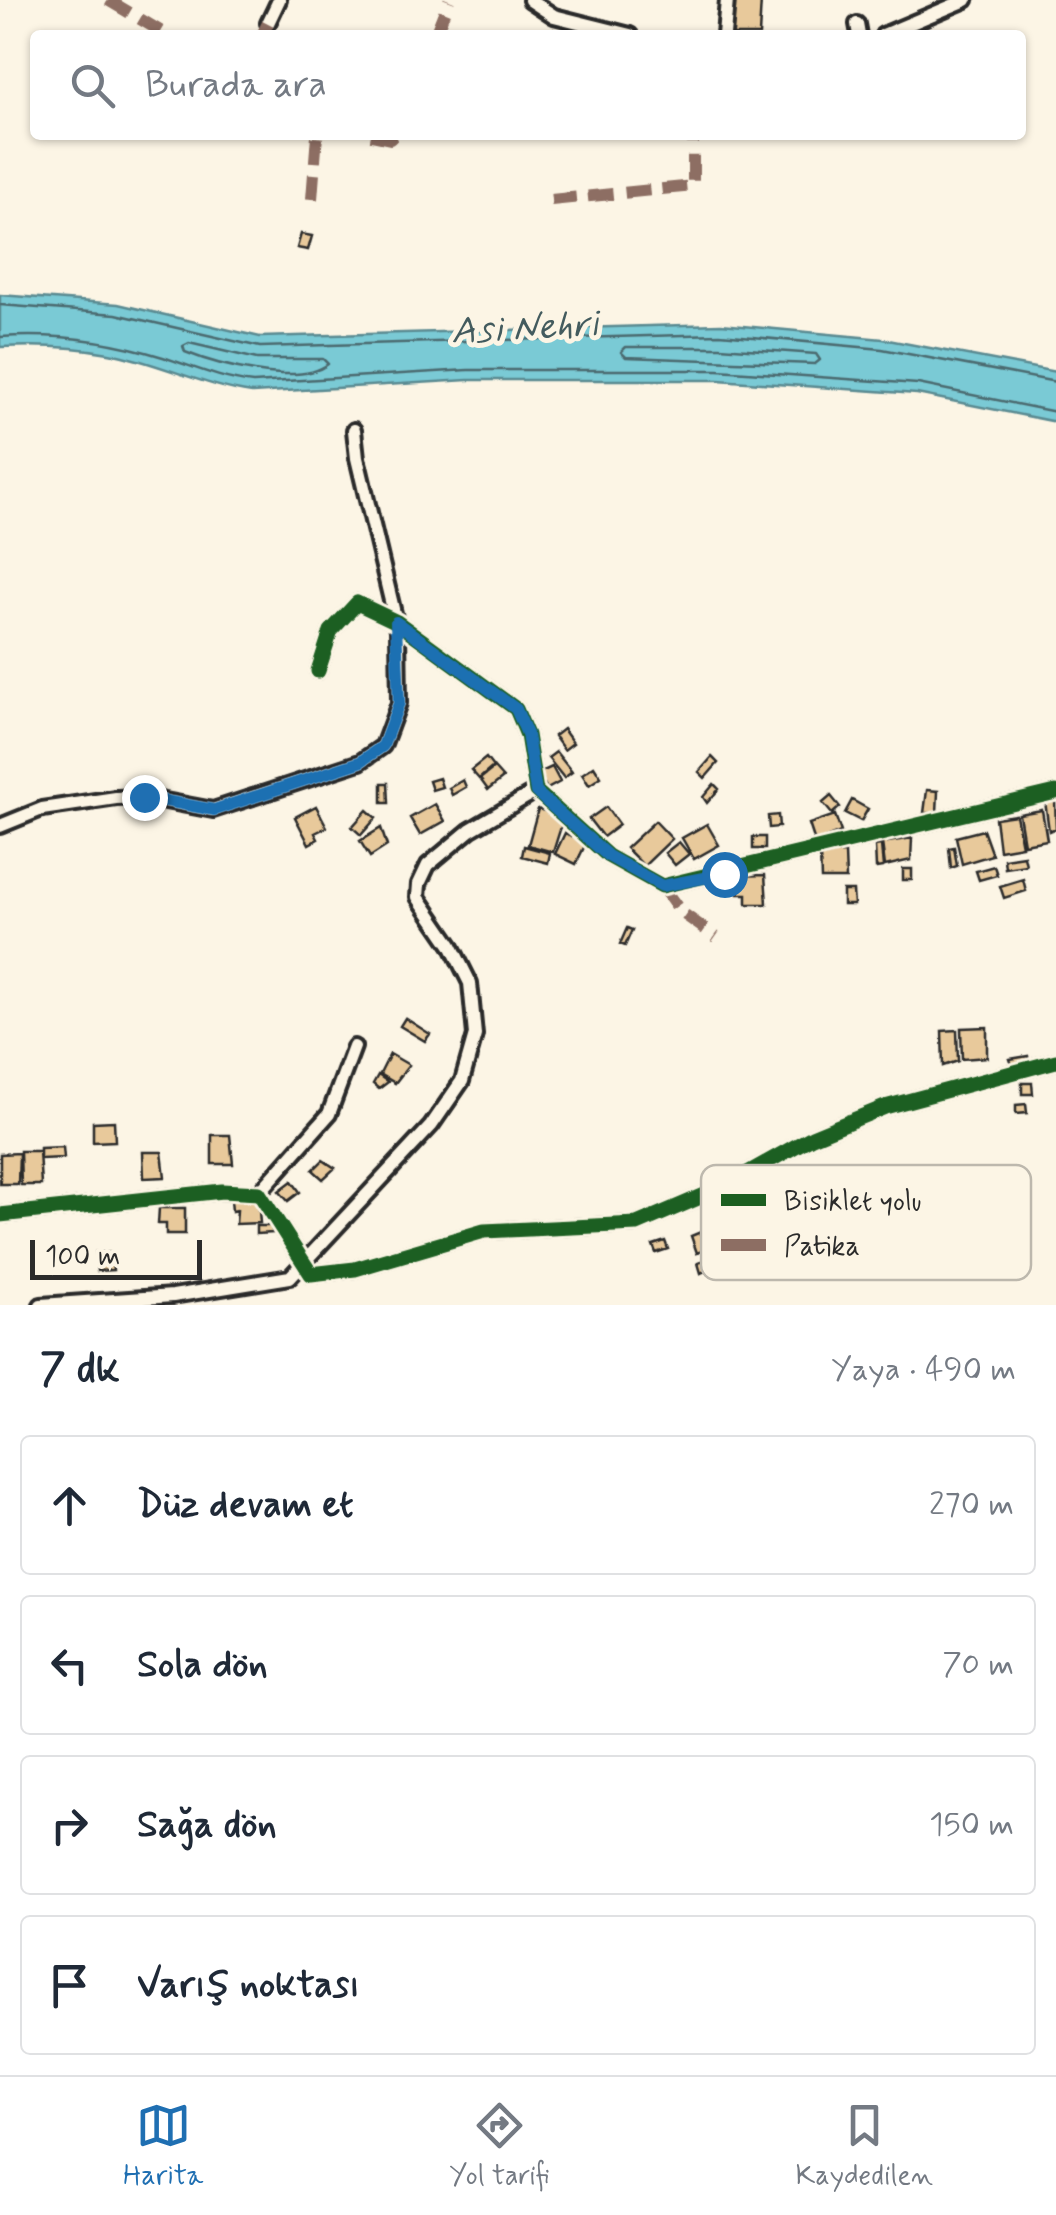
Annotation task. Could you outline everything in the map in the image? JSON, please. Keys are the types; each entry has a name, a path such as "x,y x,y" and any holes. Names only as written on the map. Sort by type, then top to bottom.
{"street":[{"path":"268,23 279,0"},
{"path":"530,0 554,16 610,30"},
{"path":"724,30 727,0"},
{"path":"894,30 966,0"},
{"path":"0,826 42,809 116,798 144,797 214,810 360,762 389,738 399,703 396,622 356,458 354,430"},
{"path":"318,671 331,632 357,603 396,622 516,709 527,734 536,792 608,856 662,886 1056,792"},
{"path":"41,1305 212,1290 290,1277 431,1126 462,1081 475,1035 470,983 451,945 418,897 423,874 428,865 470,830 536,792"},
{"path":"259,1193 329,1114 354,1048"},
{"path":"762,1165 812,1137 885,1107 1056,1061"},
{"path":"0,1214 222,1191 259,1193"},
{"path":"259,1193 311,1274 340,1271 484,1231 637,1224 701,1197"}],"water":[{"path":"0,295 118,304 260,337 721,324 883,339 1056,372 1056,422 917,394 718,380 468,380 252,393 109,353 0,347"}],"building":[{"path":"732,0 761,0 759,30 730,30"},
{"path":"301,234 312,236 308,250 297,248"},
{"path":"563,729 573,743 564,750 554,736"},
{"path":"556,752 572,772 564,778 548,758"},
{"path":"712,757 718,763 705,778 699,772"},
{"path":"486,758 493,767 479,779 471,770"},
{"path":"594,766 601,777 589,785 582,774"},
{"path":"552,767 560,782 547,789 539,773"},
{"path":"494,768 503,778 488,790 480,779"},
{"path":"439,778 442,787 432,790 429,781"},
{"path":"463,780 466,787 452,795 449,788"},
{"path":"382,783 388,783 389,803 382,803"},
{"path":"714,784 719,789 707,803 703,797"},
{"path":"927,790 938,791 937,813 924,813"},
{"path":"831,796 840,807 832,814 823,803"},
{"path":"852,800 868,809 861,821 845,813"},
{"path":"1055,800 1056,828 1049,831 1045,801"},
{"path":"435,804 445,821 420,835 410,818"},
{"path":"316,806 327,827 315,833 318,839 309,844 295,817"},
{"path":"606,807 619,825 603,837 589,819"},
{"path":"538,809 564,817 553,852 528,845"},
{"path":"367,810 376,818 361,835 352,827"},
{"path":"1042,810 1047,840 1024,844 1019,814"},
{"path":"778,815 779,827 769,828 768,816"},
{"path":"835,815 841,832 815,842 809,824"},
{"path":"1016,815 1022,846 999,850 995,818"},
{"path":"655,821 672,839 644,866 626,848"},
{"path":"707,824 719,845 694,859 682,838"},
{"path":"381,828 387,846 370,857 360,841"},
{"path":"983,830 992,855 962,864 956,837"},
{"path":"565,833 586,843 576,864 555,854"},
{"path":"753,837 765,837 765,849 753,849"},
{"path":"912,838 911,860 885,866 882,843"},
{"path":"679,842 689,854 675,865 665,853"},
{"path":"881,845 883,867 876,868 875,846"},
{"path":"524,846 550,853 548,863 522,856"},
{"path":"954,847 957,866 951,868 949,848"},
{"path":"845,853 846,879 821,879 820,854"},
{"path":"1024,856 1026,865 1005,868 1004,859"},
{"path":"994,866 997,875 979,880 976,871"},
{"path":"903,869 912,869 912,880 903,880"},
{"path":"765,875 767,904 747,904 747,894 738,894 737,876"},
{"path":"1023,879 1026,891 1004,898 1000,886"},
{"path":"843,891 853,891 854,905 843,905"},
{"path":"627,928 632,930 625,946 620,944"},
{"path":"405,1018 430,1034 425,1041 400,1026"},
{"path":"987,1027 987,1057 962,1059 961,1028"},
{"path":"957,1030 958,1061 943,1066 942,1031"},
{"path":"390,1054 409,1065 395,1083 380,1074"},
{"path":"1028,1056 1029,1061 1012,1065 1010,1059"},
{"path":"378,1075 388,1082 379,1089 373,1084"},
{"path":"1022,1083 1032,1083 1033,1094 1022,1094"},
{"path":"1026,1104 1027,1113 1016,1114 1016,1105"},
{"path":"114,1121 115,1141 93,1142 93,1122"},
{"path":"212,1135 230,1135 233,1164 212,1164"},
{"path":"63,1147 64,1158 40,1159 40,1148"},
{"path":"20,1151 39,1151 41,1185 21,1185"},
{"path":"143,1152 162,1152 165,1177 144,1178"},
{"path":"19,1153 18,1184 0,1184 0,1154"},
{"path":"323,1160 335,1168 323,1179 313,1170"},
{"path":"292,1181 300,1192 288,1201 279,1191"},
{"path":"258,1199 260,1223 236,1224 237,1210 232,1211 231,1200"},
{"path":"159,1208 185,1208 185,1234 166,1234 166,1224 158,1224"},
{"path":"256,1226 270,1226 273,1233 256,1234"},
{"path":"701,1232 701,1251 697,1253 691,1236"},
{"path":"665,1241 668,1249 656,1253 653,1245"},
{"path":"96,1252 111,1253 113,1270 97,1271"}],"marked path":[{"path":"108,0 159,30"},
{"path":"437,30 449,0"},
{"path":"264,30 268,23"},
{"path":"312,199 317,140"},
{"path":"551,200 693,186 693,140"},
{"path":"662,886 681,912 716,937"}],"cycle path":[{"path":"318,671 331,631 357,603 397,622 516,709 527,735 536,791 608,856 662,886 1056,792"},
{"path":"762,1165 812,1137 885,1107 1056,1061"},
{"path":"0,1215 222,1191 259,1193 311,1274 355,1269 484,1231 637,1224 701,1197"}],"route":[{"path":"144,797 214,810 360,762 389,738 399,703 396,622 516,709 527,734 536,792 608,856 634,874 662,886 724,874"}],"water label":[{"name":"Asi Nehri","path":"525,326"}]}
